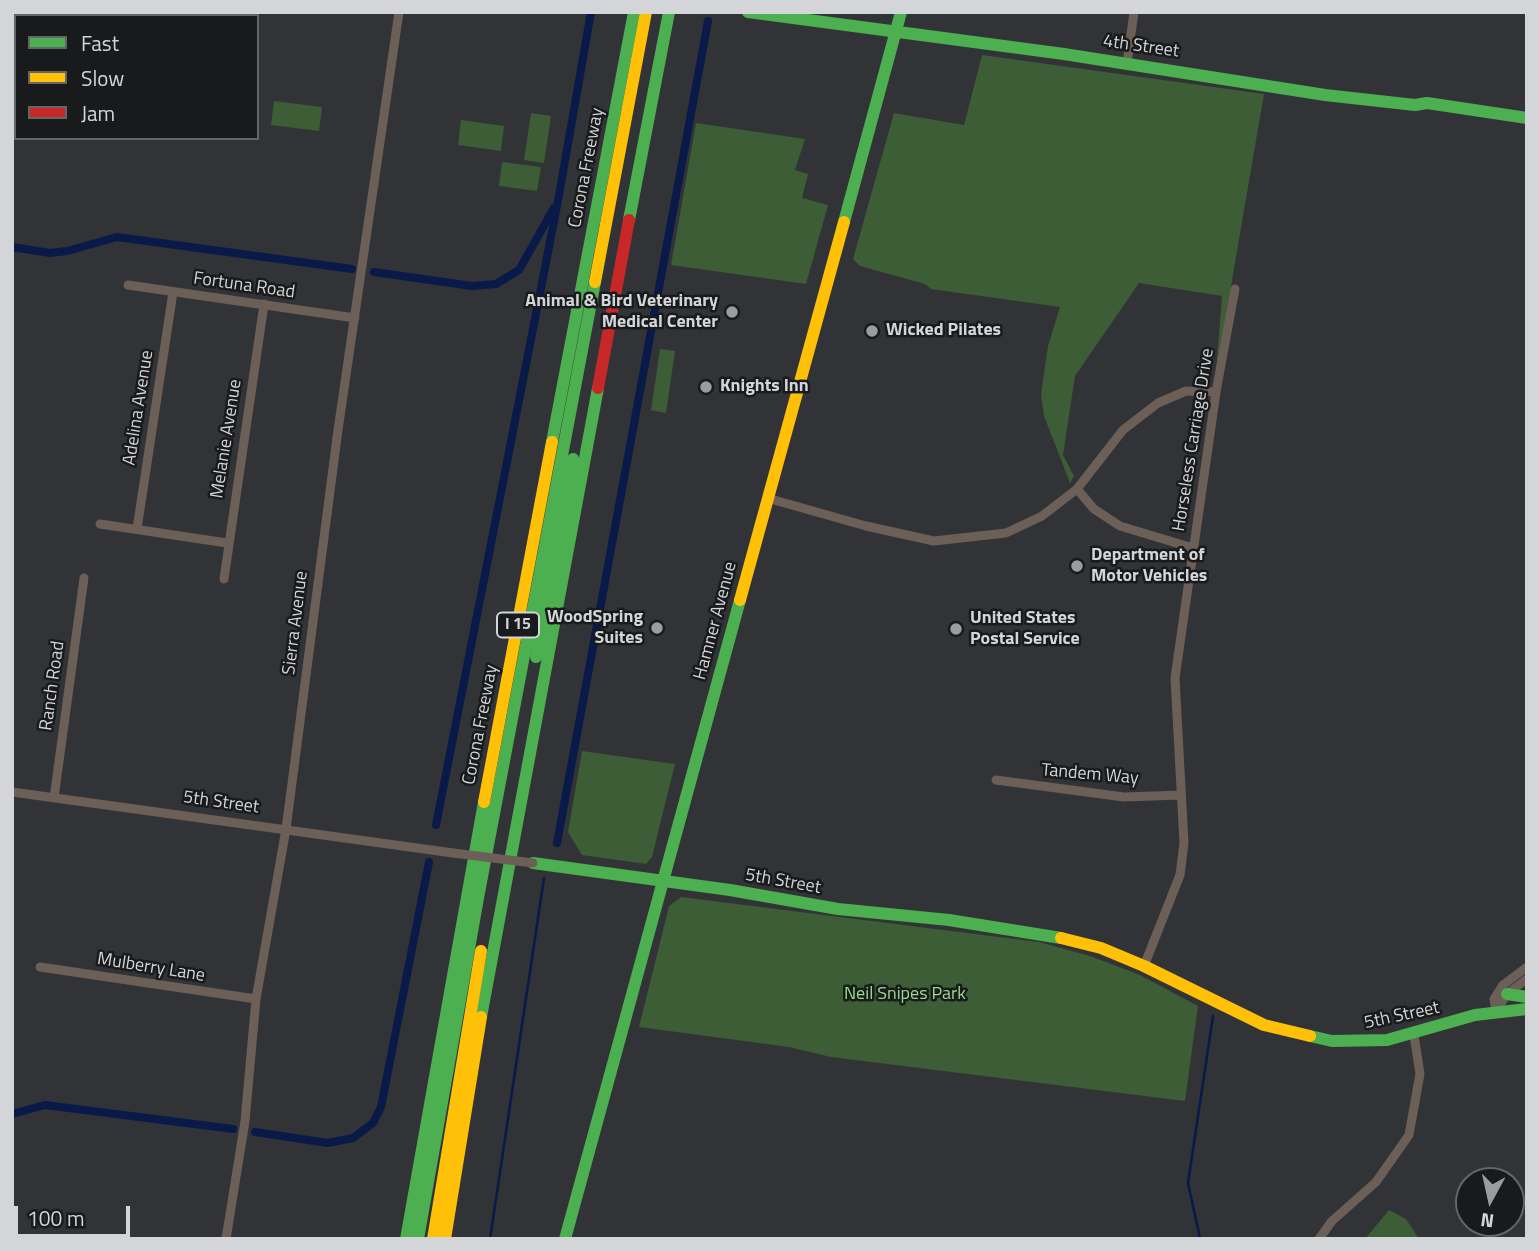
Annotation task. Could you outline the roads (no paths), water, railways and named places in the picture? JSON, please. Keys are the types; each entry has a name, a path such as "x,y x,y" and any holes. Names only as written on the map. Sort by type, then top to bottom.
{"main road":[{"name":"Corona Freeway","path":"406,1239 462,916 634,12"},
{"path":"433,1239 646,12"},
{"path":"418,1239 478,898 655,12"},
{"name":"I 15","path":"445,1239 496,923 669,12"},
{"name":"4th Street","path":"748,12 1127,63 1323,93 1527,118"},
{"name":"Hamner Avenue","path":"565,1239 901,12"},
{"path":"572,345 574,421"},
{"name":"I 15","path":"574,421 604,351"},
{"name":"5th Street","path":"533,863 730,890 838,909 949,920 1052,936 1101,948 1144,966 1223,1007 1284,1032 1332,1041 1359,1043 1414,1035 1496,1012 1527,1009"},
{"path":"1507,994 1527,997"},
{"path":"453,1239 466,1113"}],"street":[{"name":"Sierra Avenue","path":"226,1239 245,1121 256,999 286,829 399,12"},
{"path":"1127,63 1134,12"},
{"name":"Fortuna Road","path":"128,285 355,318"},
{"name":"Horseless Carriage Drive","path":"1144,966 1180,876 1184,843 1175,678 1216,392 1235,289"},
{"name":"Adelina Avenue","path":"136,529 173,292"},
{"name":"Melanie Avenue","path":"224,579 227,543 264,304"},
{"path":"767,498 866,526 934,541 1006,533 1042,516 1077,489 1123,430 1158,403 1186,391 1216,392"},
{"path":"1077,489 1094,509 1121,526 1193,548"},
{"path":"100,524 227,543"},
{"name":"Ranch Road","path":"54,798 84,578"},
{"name":"Tandem Way","path":"996,780 1124,797 1181,794"},
{"name":"5th Street","path":"12,792 533,863"},
{"name":"Mulberry Lane","path":"40,967 256,999"},
{"path":"1496,1012 1494,999 1503,985 1527,967"},
{"path":"1496,1012 1507,994 1527,979"},
{"path":"1319,1239 1332,1222 1376,1182 1409,1135 1420,1074 1414,1035"}],"waterway":[{"path":"436,825 558,201 591,12"},
{"path":"557,843 708,21"},
{"path":"374,272 472,286 496,284 519,270 554,208"},
{"path":"12,247 50,253 117,237 352,269"},
{"path":"255,1132 328,1143 353,1138 373,1123 381,1107 429,862"},
{"path":"490,1239 544,878"},
{"path":"1200,1238 1188,1183 1213,1016"},
{"path":"12,1114 45,1105 233,1129"},
{"path":"12,1119 18,1112"}],"place":[{"name":"Animal & Bird Veterinary Medical Center","path":"732,312"},
{"name":"Wicked Pilates","path":"872,331"},
{"name":"Knights Inn","path":"706,387"},
{"name":"Department of Motor Vehicles","path":"1077,566"},
{"name":"WoodSpring Suites","path":"657,628"},
{"name":"United States Postal Service","path":"956,629"}],"park label":[{"name":"Neil Snipes Park","path":"905,995"}]}
